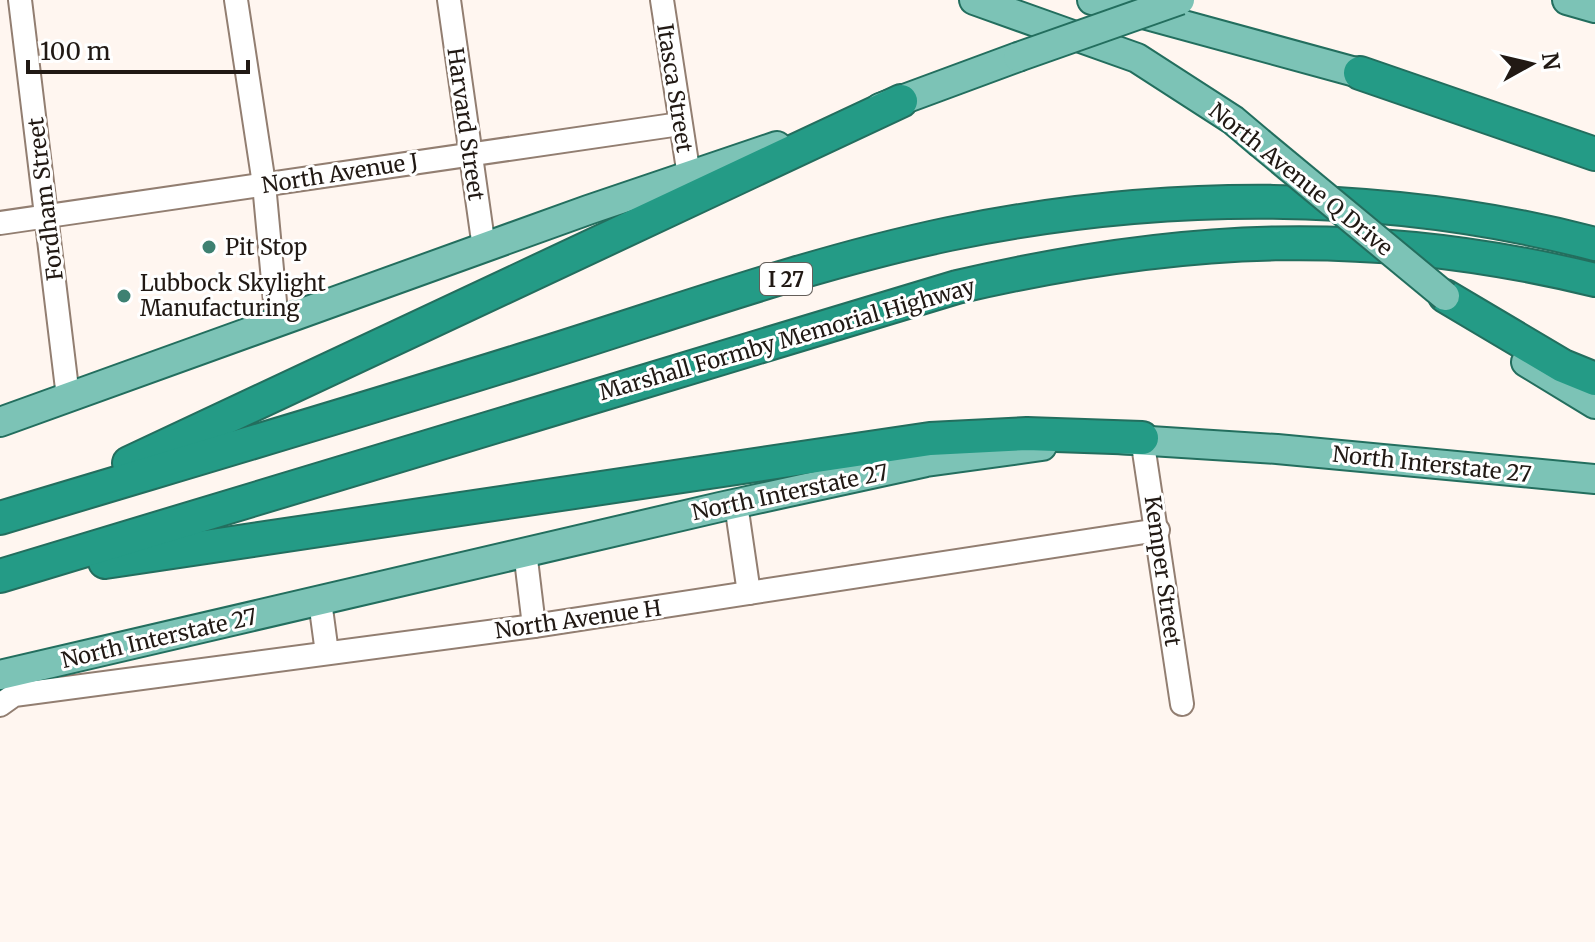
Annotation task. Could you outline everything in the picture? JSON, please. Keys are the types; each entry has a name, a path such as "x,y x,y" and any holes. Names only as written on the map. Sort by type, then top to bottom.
{"highway":[{"path":"1360,73 1595,154"},
{"path":"34,508 901,101"},
{"name":"I 27","path":"0,518 813,271 990,227 1147,205 1267,203 1402,208 1516,224 1595,244"},
{"name":"Marshall Formby Memorial Highway","path":"0,576 957,287 1047,266 1115,254 1298,240 1499,258 1595,280"},
{"path":"1445,296 1563,366 1595,379"},
{"path":"0,583 148,554 930,439 1027,434 1142,438"}],"main road":[{"name":"North Avenue Q Drive","path":"974,0 1137,58 1233,120 1493,339 1595,404"},
{"path":"1092,0 1595,139"},
{"path":"0,422 1180,0"},
{"path":"1567,0 1595,8"},
{"name":"North Interstate 27","path":"0,675 525,551 926,462 1086,440 1142,438 1595,479"}],"street":[{"name":"Fordham Street","path":"20,0 68,397"},
{"path":"236,0 264,184 277,323"},
{"name":"Harvard Street","path":"449,0 484,248"},
{"name":"Itasca Street","path":"662,0 689,176"},
{"name":"North Avenue J","path":"0,223 680,124"},
{"name":"Kemper Street","path":"1142,438 1182,704"},
{"path":"736,504 749,593"},
{"name":"North Avenue H","path":"0,705 14,695 534,626 1158,530"},
{"path":"525,551 534,626"},
{"path":"320,601 327,653"}],"place":[{"name":"Pit Stop","path":"209,247"},
{"name":"Lubbock Skylight Manufacturing","path":"124,296"}]}
